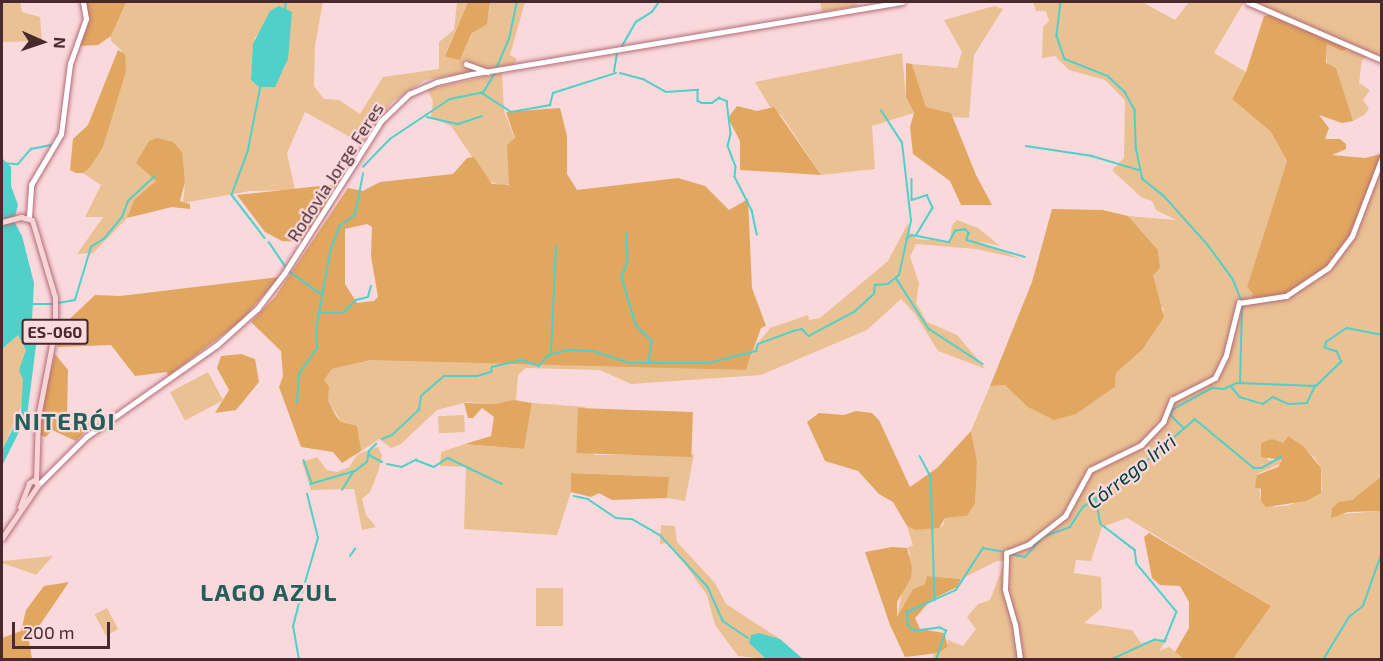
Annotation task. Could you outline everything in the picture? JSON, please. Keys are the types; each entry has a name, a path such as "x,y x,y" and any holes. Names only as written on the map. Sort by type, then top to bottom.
{"main road":[{"path":"2,222 17,217 29,217 31,185 62,135 70,64 86,19 84,2"},
{"name":"Rodovia Jorge Feres","path":"34,483 45,477 86,437 217,345 257,309 284,274 381,121 398,102 427,85 488,72 902,2"},
{"path":"1248,2 1382,60"},
{"path":"466,64 488,72"},
{"path":"1020,660 1016,625 1005,589 1008,551 1029,544 1065,516 1090,470 1141,445 1163,422 1172,400 1218,375 1239,303 1286,296 1328,268 1350,242 1382,158"},
{"name":"ES-060","path":"2,537 34,483 39,407 56,307 52,277 29,217"}],"shaded area":[{"path":"2,2 20,2 22,12 40,17 42,41 2,42"},
{"path":"86,2 126,2 111,36 98,45 78,46 89,19"},
{"path":"126,2 323,2 315,46 314,86 324,99 339,100 360,114 383,77 439,69 439,42 454,30 457,2 468,2 445,55 460,60 473,32 489,14 490,2 525,2 510,55 517,59 512,66 425,80 392,102 361,143 305,112 287,153 295,190 250,191 183,203 185,182 178,147 157,138 137,161 156,179 152,187 134,200 127,218 93,253 77,254 103,217 85,217 101,185 83,173 103,147 112,113 122,51 111,41 111,32","holes":["292,12 285,67 278,78 259,87 251,80 255,37"]},
{"path":"468,2 490,2 487,24 472,33 460,60 445,56"},
{"path":"820,2 856,2 858,6 822,12"},
{"path":"1033,2 1142,2 1175,20 1189,2 1244,2 1214,53 1246,72 1232,99 1271,132 1287,161 1247,287 1258,299 1381,158 1381,477 1371,489 1345,503 1342,514 1381,511 1381,659 1233,659 1271,606 1127,518 1102,527 1091,561 1076,560 1074,573 1101,577 1102,608 1084,623 1132,630 1141,643 1168,638 1159,651 1169,647 1184,659 933,659 933,655 948,646 948,640 963,646 976,629 967,617 978,604 990,600 1005,561 997,561 961,579 927,576 925,584 913,589 897,617 910,553 907,548 913,545 907,526 915,530 943,526 945,518 967,516 975,504 977,461 971,431 990,386 1005,385 1038,412 1076,414 1115,387 1116,373 1142,350 1164,310 1158,302 1153,274 1160,268 1158,250 1128,216 1176,220 1156,210 1152,201 1141,197 1112,170 1124,158 1125,100 1105,80 1069,70 1055,56 1042,58 1043,27 1049,21 1046,11 1036,11","holes":["1288,436 1314,457 1321,468 1322,489 1290,505 1275,507 1261,501 1257,474 1282,463 1279,459 1268,461 1265,442 1283,443"]},
{"path":"1252,2 1381,2 1381,59 1367,56 1362,60 1359,83 1370,90 1363,100 1369,109 1364,115 1353,121 1336,68 1327,66 1327,44 1342,51 1285,15"},
{"path":"994,6 1003,9 974,55 969,118 953,117 951,113 926,107 912,64 957,68 962,52 944,20"},
{"path":"1285,15 1348,48 1342,51 1327,44 1326,63 1336,68 1353,121 1342,123 1319,115 1329,128 1325,139 1340,139 1346,144 1346,149 1332,155 1365,158 1381,154 1381,158 1350,241 1340,256 1318,277 1290,293 1258,299 1251,296 1254,295 1247,287 1287,161 1271,132 1232,99 1246,72 1264,16"},
{"path":"118,50 125,54 126,71 103,147 90,167 83,173 76,173 70,170 73,139 88,125"},
{"path":"902,53 906,97 914,113 872,126 875,169 821,175 782,116 770,107 755,82"},
{"path":"906,63 912,64 926,107 951,113 976,175 992,205 961,205 950,181 913,154 910,127 914,113 906,97"},
{"path":"502,73 504,111 515,139 507,145 512,183 501,186 488,180 451,126 431,117 433,101 427,89"},
{"path":"737,106 757,111 774,107 821,175 740,170 740,141 728,118"},
{"path":"560,108 567,136 567,174 577,190 678,178 705,186 729,210 748,199 752,288 766,326 761,328 746,370 371,360 332,369 324,380 329,387 328,400 336,416 341,422 357,426 361,451 342,463 333,452 301,447 279,387 283,376 281,351 251,322 275,297 348,188 363,191 380,182 453,174 467,158 474,157 492,184 509,185 507,145 515,138 506,112","holes":["367,224 372,227 371,256 378,297 374,301 357,303 345,284 345,229"]},
{"path":"157,138 173,142 182,152 185,182 180,201 190,204 190,209 172,207 127,218 134,200 156,181 136,163 149,141"},
{"path":"338,184 302,242 282,241 265,232 237,195"},
{"path":"1052,209 1103,210 1128,216 1158,250 1160,268 1153,275 1164,317 1142,350 1116,373 1115,387 1076,414 1054,420 1028,407 1005,385 990,386 1032,282"},
{"path":"957,220 978,228 1000,246 978,241 1021,259 976,249 916,244 910,257 919,283 916,303 927,322 957,335 986,369 938,351 915,314 901,299 867,330 761,375 631,384 600,370 526,368 518,375 516,400 495,404 467,402 437,410 401,444 391,448 379,439 361,451 348,425 341,422 328,400 324,380 332,369 385,357 746,370 755,347 770,328 808,315 809,320 820,318 888,261 908,223 910,233 917,239 950,241 952,225"},
{"path":"279,277 241,321 168,376 167,372 135,376 111,345 58,347 56,343 60,328 95,295 120,296"},
{"path":"18,335 26,350 22,405 2,450 2,349"},
{"path":"55,354 68,370 67,417 71,424 97,419 76,441 52,430 46,437 39,435 43,400"},
{"path":"241,354 255,359 259,382 236,410 215,413 229,390 217,368 221,356"},
{"path":"208,372 223,400 185,420 170,392"},
{"path":"514,400 532,403 524,449 465,444 491,436 494,417 482,408 473,418 468,418 464,403 495,404"},
{"path":"532,403 586,407 583,409 587,451 596,455 694,454 685,501 667,498 668,477 571,473 571,492 557,535 464,529 466,467 440,466 441,452 465,444 524,449"},
{"path":"578,408 693,412 691,457 576,453"},
{"path":"856,411 872,413 879,420 910,487 937,468 971,431 977,461 976,487 975,504 967,516 945,518 939,528 915,530 907,526 893,502 879,494 858,471 825,461 807,422 819,413 844,415"},
{"path":"464,415 465,432 439,433 438,416"},
{"path":"1288,436 1304,447 1321,468 1321,493 1306,501 1266,507 1261,501 1261,489 1255,487 1257,475 1278,467 1282,460 1261,457 1261,443 1272,439 1283,443"},
{"path":"378,447 382,455 378,472 370,492 362,499 366,515 376,527 362,530 354,489 311,490 302,462 317,457 327,470 337,472 349,467 358,454"},
{"path":"571,473 669,477 667,498 612,500 599,493 591,497 571,492"},
{"path":"1381,477 1381,511 1348,512 1331,518 1332,508 1339,502 1352,500"},
{"path":"661,525 675,526 677,542 715,583 726,604 780,639 755,634 749,643 766,659 738,656 715,625 707,595 677,553 666,543 660,544"},
{"path":"1149,533 1271,606 1233,659 1184,659 1175,652 1189,628 1189,602 1180,586 1160,585 1152,578 1144,537"},
{"path":"892,547 907,548 912,568 911,578 897,602 897,617 913,589 925,584 927,576 961,579 957,587 931,600 915,618 920,629 944,633 948,646 939,653 905,657 890,625 865,552"},
{"path":"53,556 36,575 2,563 2,561"},
{"path":"69,582 29,641 32,659 2,659 2,638 21,631 26,610 44,586"},
{"path":"536,588 563,588 563,626 536,626"},
{"path":"107,608 118,629 106,636 95,615"}],"water":[{"path":"279,6 292,12 288,59 275,87 259,87 251,80 253,44 270,11"},
{"path":"2,158 11,167 11,186 18,205 14,221 22,236 34,283 32,321 35,325 36,346 27,416 2,466 2,450 21,412 23,380 19,370 26,350 18,335 2,349"},
{"path":"759,633 780,639 803,659 766,659 749,643 751,635"}],"waterway":[{"path":"285,9 286,2"},
{"path":"497,67 509,39 517,2"},
{"path":"622,46 636,22 652,12 659,2"},
{"path":"1061,2 1057,36 1065,59 1108,76 1125,92 1135,110 1136,147 1143,179 1165,197 1208,245 1233,279 1242,301"},
{"path":"614,72 617,54"},
{"path":"483,93 495,73"},
{"path":"363,167 390,139 450,99 482,93 511,112 550,105 553,93 616,73"},
{"path":"620,73 643,79 666,92 698,90 698,101 702,103 712,103 719,98 727,101 731,134 728,146 736,167 735,177 752,210 757,234"},
{"path":"261,86 248,152 232,195 265,238"},
{"path":"382,439 392,435 419,410 421,396 444,376 477,376 491,372 492,367 522,360 539,366 549,355 568,350 593,351 630,363 709,363 756,351 758,344 793,331 802,329 809,336 854,312 874,294 875,285 888,284 899,275 911,221 902,143 881,111"},
{"path":"427,117 458,124 482,116"},
{"path":"2,163 18,164 31,149 51,145"},
{"path":"1026,146 1092,156 1139,170"},
{"path":"297,403 299,374 317,348 317,324 331,248 340,226 355,215 363,174"},
{"path":"58,303 75,300 91,247 104,239 122,217 128,201 155,176"},
{"path":"912,179 912,200 927,195 933,208 917,235"},
{"path":"906,239 912,235 949,242 955,231 965,229 969,233 967,240 1025,257"},
{"path":"627,233 628,262 622,277 636,325 652,341 649,362"},
{"path":"269,242 285,266"},
{"path":"551,352 556,247"},
{"path":"289,271 321,294"},
{"path":"896,278 929,329 983,364"},
{"path":"318,313 343,313 356,300 368,297 371,286"},
{"path":"32,304 54,304"},
{"path":"1240,383 1242,306"},
{"name":"Córrego Iriri","path":"1183,428 1171,416 1172,410 1212,388 1224,389 1237,383 1316,386 1341,362 1337,352 1325,348 1326,342 1347,328 1382,335"},
{"name":"Córrego Iriri","path":"1231,386 1240,397 1263,404 1273,397 1289,404 1307,403 1315,386"},
{"name":"Córrego Iriri","path":"1010,554 1025,557 1043,537 1070,527 1083,507 1135,471 1195,419 1254,468 1262,468 1281,457"},
{"path":"310,484 355,471 367,462 369,451 376,444"},
{"path":"369,455 382,462"},
{"path":"920,456 931,477 935,600"},
{"path":"387,464 402,467 416,460 434,467 448,458 502,484"},
{"path":"304,460 312,483"},
{"path":"342,490 354,471"},
{"path":"302,593 318,538 307,494"},
{"path":"574,496 588,499 616,518 632,519 660,535 708,587 723,621 748,638"},
{"path":"1096,499 1101,524 1135,550 1137,564 1177,612 1165,642 1155,640 1111,660"},
{"name":"Córrego Iriri","path":"936,660 946,631 940,628 914,631 908,626 907,612 956,590 983,548 1005,552"},
{"path":"350,556 355,549"},
{"path":"1323,660 1349,617 1363,606 1382,552"},
{"path":"299,660 293,627 300,599"}],"district":[{"name":"NITERÓI","path":"65,421"},
{"name":"LAGO AZUL","path":"269,592"}]}
